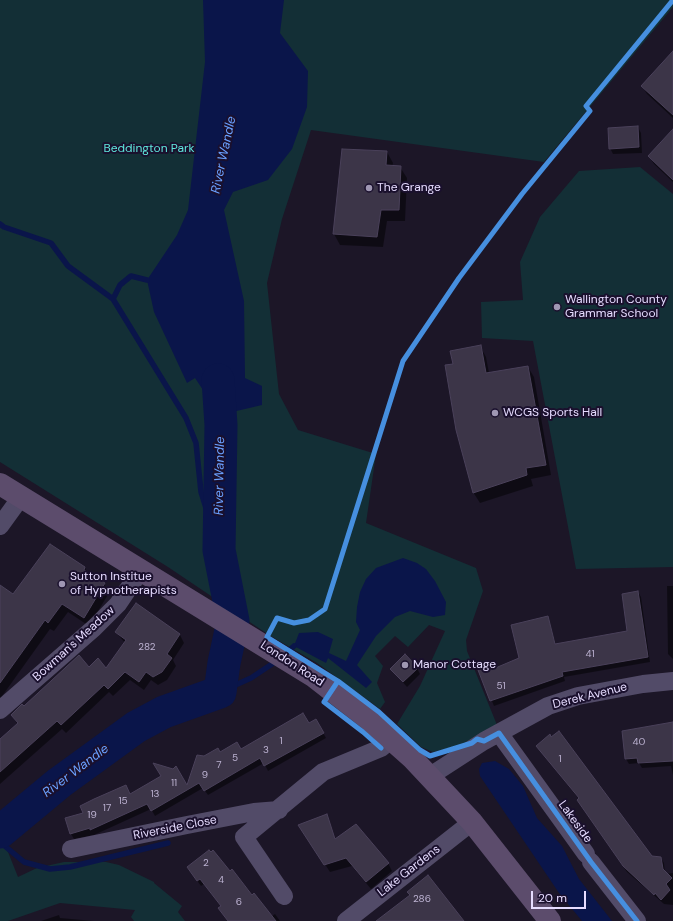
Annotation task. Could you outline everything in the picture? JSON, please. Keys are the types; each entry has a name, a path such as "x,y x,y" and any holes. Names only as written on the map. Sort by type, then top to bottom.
{"main road":[{"name":"London Road","path":"0,484 267,647 332,690 392,739 430,776 472,822 550,921"}],"street":[{"path":"0,526 21,497"},
{"name":"Bowman's Meadow","path":"0,710 94,628 118,604 141,570"},
{"name":"Derek Avenue","path":"430,776 491,737 548,706 578,696 643,684 673,681"},
{"name":"Lakeside","path":"491,737 637,921"},
{"path":"284,896 244,837 279,810 323,772 381,748 392,739"},
{"name":"Riverside Close","path":"71,849 254,812 279,810"},
{"name":"Lake Gardens","path":"346,921 472,822"}],"green space":[{"name":"Beddington Park","path":"0,0 673,0 673,7 544,162 311,130 282,219 267,283 279,394 298,430 376,454 366,523 476,568 483,591 466,640 467,651 497,725 470,743 433,752 421,747 397,724 420,686 445,631 429,625 408,647 395,636 375,656 383,666 377,683 385,702 380,709 317,663 269,635 168,567 0,462"},
{"path":"640,167 673,194 673,567 576,569 533,341 482,338 481,302 523,300 520,262 540,217 579,171"},
{"path":"4,842 18,877 37,868 64,862 106,862 119,865 154,882 182,906 178,912 185,921 134,921 131,917 135,910 60,903 8,921 0,921 0,845"}],"water":[{"path":"203,0 284,0 280,33 308,71 307,107 292,149 268,180 233,192 224,210 244,301 245,378 262,386 262,405 228,413 221,425 205,408 209,399 195,378 187,383 154,312 147,280 177,235 188,210 205,62"},
{"path":"403,558 417,563 426,569 435,581 446,602 445,615 433,617 410,611 395,617 376,636 357,665 372,682 366,688 328,658 326,663 294,646 299,633 318,632 333,639 329,653 346,661 360,630 356,622 357,607 360,592 366,579 376,568"},
{"path":"495,761 509,769 523,786 537,818 562,846 579,879 612,921 582,921 559,893 480,776 479,769 482,763"}],"building":[{"path":"673,51 673,115 641,86"},
{"path":"638,126 639,147 609,149 608,128"},
{"path":"673,129 673,180 648,156"},
{"name":"The Grange","path":"342,149 387,151 386,165 401,166 399,210 381,210 377,237 333,234"},
{"name":"WCGS Sports Hall","path":"481,345 486,373 528,366 546,465 526,468 527,475 473,493 456,430 445,365 453,364 450,351"},
{"name":"Sutton Institue of Hypnotherapists","path":"50,544 85,567 84,570 105,583 84,618 62,604 48,623 45,620 0,683 0,585 13,594"},
{"path":"638,591 648,657 562,672 563,676 490,701 478,670 491,664 493,669 519,658 511,625 548,616 555,644 627,631 622,594"},
{"path":"136,603 180,634 167,654 172,658 162,672 153,677 146,672 139,682 125,672 108,689 104,685 61,725 57,721 0,772 0,739 18,723 11,715 22,704 24,706 79,655 89,667 98,658 106,668 126,640 115,632"},
{"name":"Manor Cottage","path":"405,654 418,668 403,682 390,669"},
{"path":"303,713 309,723 316,719 324,733 264,766 260,758 204,791 199,783 151,811 147,804 90,830 90,828 70,834 65,818 83,813 80,806 126,785 130,794 161,776 153,763 173,769 176,766 187,785 197,755 204,756 218,748 220,752 237,742 241,749"},
{"path":"673,722 673,761 638,763 637,758 625,759 622,731"},
{"path":"559,731 652,856 661,857 663,869 672,878 666,884 670,890 661,900 655,893 654,895 623,866 577,800 579,798 536,746 550,734 551,737"},
{"path":"327,814 335,839 356,824 389,863 366,882 346,858 324,865 298,825"},
{"path":"209,850 211,852 213,850 230,871 232,869 252,895 254,893 276,921 228,921 218,908 221,906 200,879 197,881 187,867"},
{"path":"428,875 464,921 376,921 410,895 407,892"}],"waterway":[{"path":"0,224 4,227 51,243 68,266 113,299 186,418 196,443 201,492 219,550"},
{"path":"113,299 120,285 131,276 147,280"},
{"name":"River Wandle","path":"0,832 59,783 136,727 164,712 220,692 224,663 233,621 219,550 221,425 218,380"},
{"path":"285,654 294,646"},
{"path":"220,692 251,678 278,660"},
{"path":"0,842 24,862 50,869 70,867 168,843"}],"cycle path":[{"path":"637,921 591,862 499,733 484,741 477,739 472,743 430,756 420,750 379,712 338,681 267,637 277,618 294,623 309,620 325,609 403,361 459,278 522,194 590,111 586,106 673,0"},
{"path":"338,681 324,702 381,748"}],"place":[{"name":"The Grange","path":"369,188"},
{"name":"Wallington County Grammar School","path":"557,307"},
{"name":"WCGS Sports Hall","path":"495,413"},
{"name":"Sutton Institue of Hypnotherapists","path":"62,584"},
{"name":"Manor Cottage","path":"405,665"}]}
